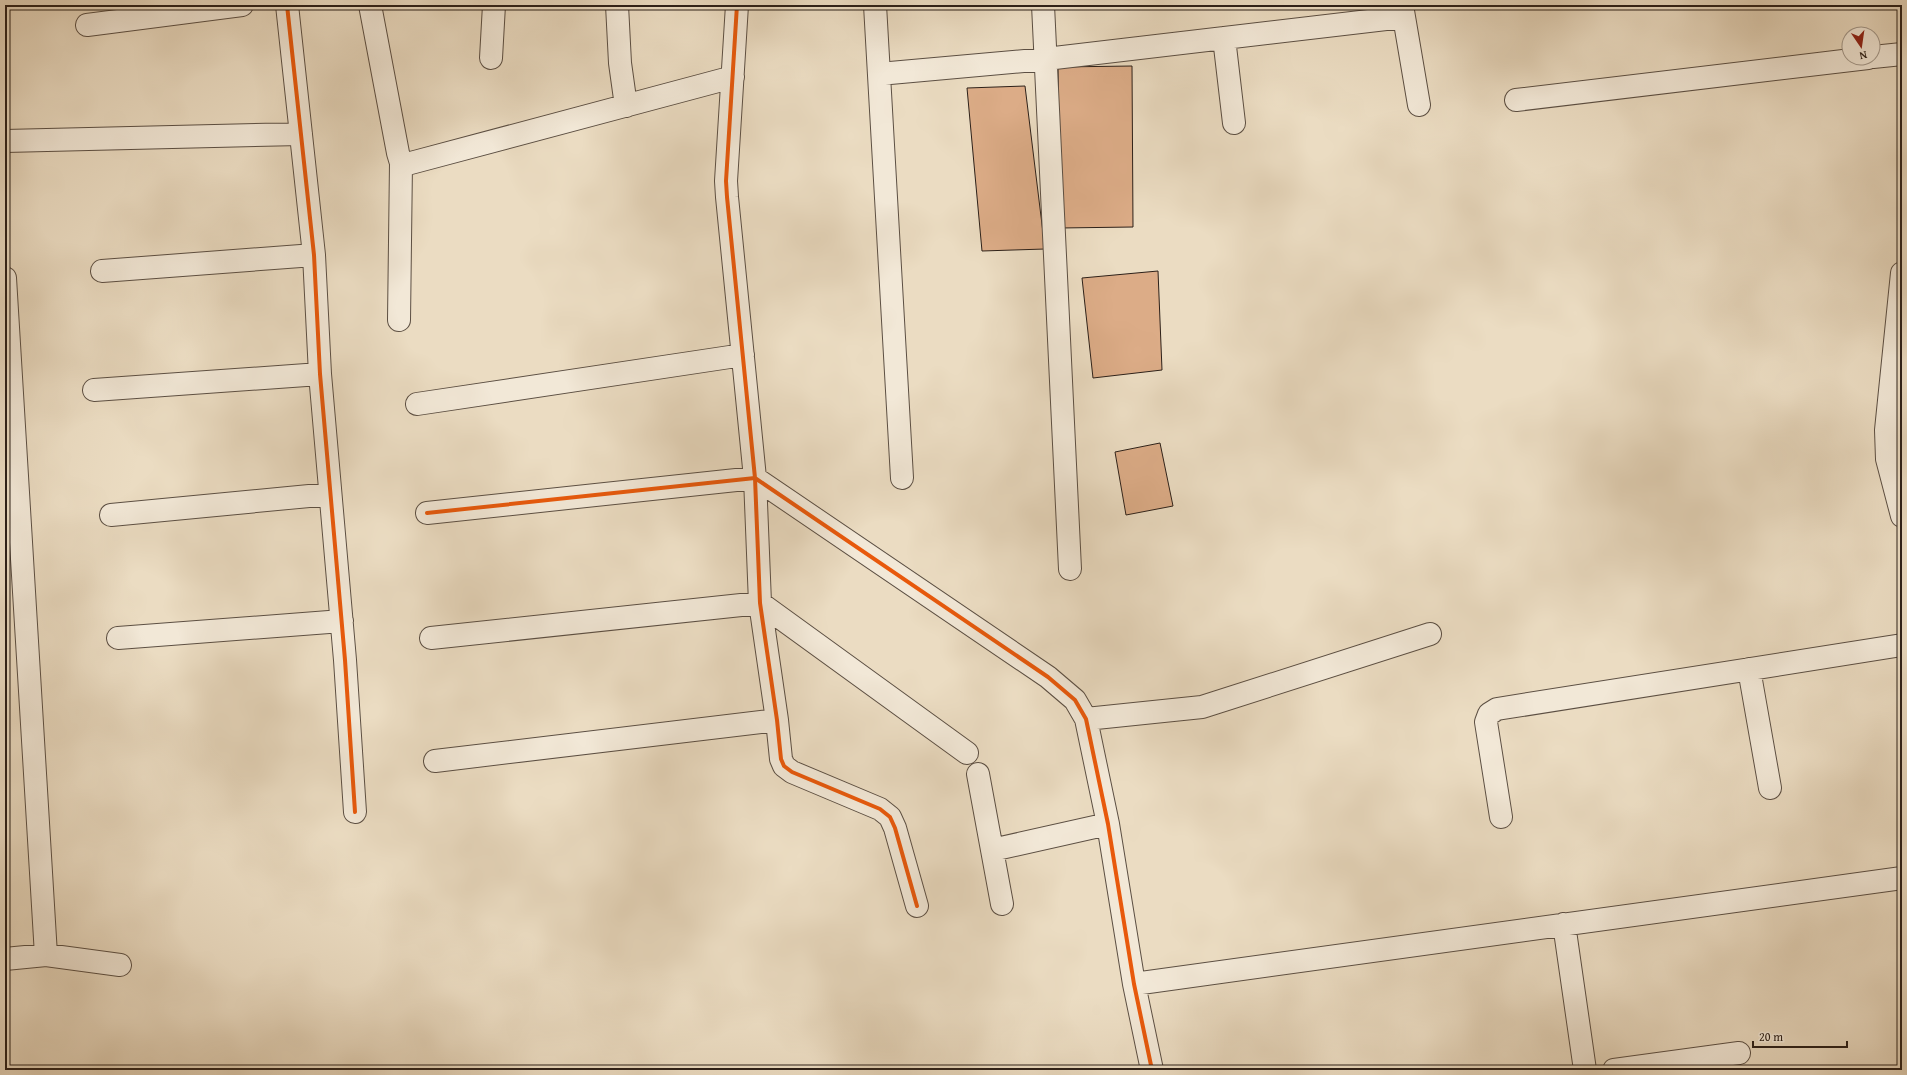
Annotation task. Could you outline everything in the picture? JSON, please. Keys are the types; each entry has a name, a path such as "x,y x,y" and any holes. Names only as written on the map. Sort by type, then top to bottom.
{"street":[{"path":"87,25 242,5"},
{"path":"287,5 314,255 320,374 342,621 355,812"},
{"path":"370,5 401,163 399,320"},
{"path":"491,58 494,5"},
{"path":"617,5 620,57 626,106"},
{"path":"738,5 726,186 755,478 760,603 777,720 781,759 784,766 792,772 880,809 890,817 895,828 917,906"},
{"path":"875,5 902,478"},
{"path":"1043,5 1070,569"},
{"path":"879,74 1046,59 1224,38 1403,11 1419,105"},
{"path":"1224,38 1234,123"},
{"path":"1881,56 1902,54"},
{"path":"1516,100 1841,61"},
{"path":"401,163 411,163 733,77"},
{"path":"5,140 301,134"},
{"path":"102,271 314,255"},
{"path":"1902,273 1886,430 1887,459 1902,516"},
{"path":"5,278 14,553 46,955"},
{"path":"417,404 743,355"},
{"path":"94,390 320,374"},
{"path":"428,513 755,478 1048,676 1075,700 1086,719 1108,824 1134,984 1152,1070"},
{"path":"111,515 330,494"},
{"path":"431,638 760,603 967,753"},
{"path":"118,638 342,621"},
{"path":"1086,719 1202,707 1430,634"},
{"path":"1501,816 1486,722 1489,714 1497,709 1902,645"},
{"path":"1749,669 1770,788"},
{"path":"435,761 777,720"},
{"path":"978,774 1002,904"},
{"path":"992,850 1108,824"},
{"path":"1134,984 1902,878"},
{"path":"1564,924 1585,1070"},
{"path":"5,959 46,955 120,965"},
{"path":"1614,1070 1738,1053"}],"building":[{"path":"1132,66 1133,227 1060,228 1058,67"},
{"path":"1025,86 1045,249 982,251 967,88"},
{"path":"1158,271 1162,370 1093,378 1082,278"},
{"path":"1160,443 1173,506 1126,515 1115,452"}],"cycle path":[{"path":"287,5 314,255 320,374 345,660 355,812"},
{"path":"737,5 726,181 755,478 760,603 777,720 781,759 784,766 792,772 880,809 890,817 895,828 917,906"},
{"path":"427,513 755,478 1048,677 1075,700 1086,719 1108,824 1134,984 1152,1070"}]}
